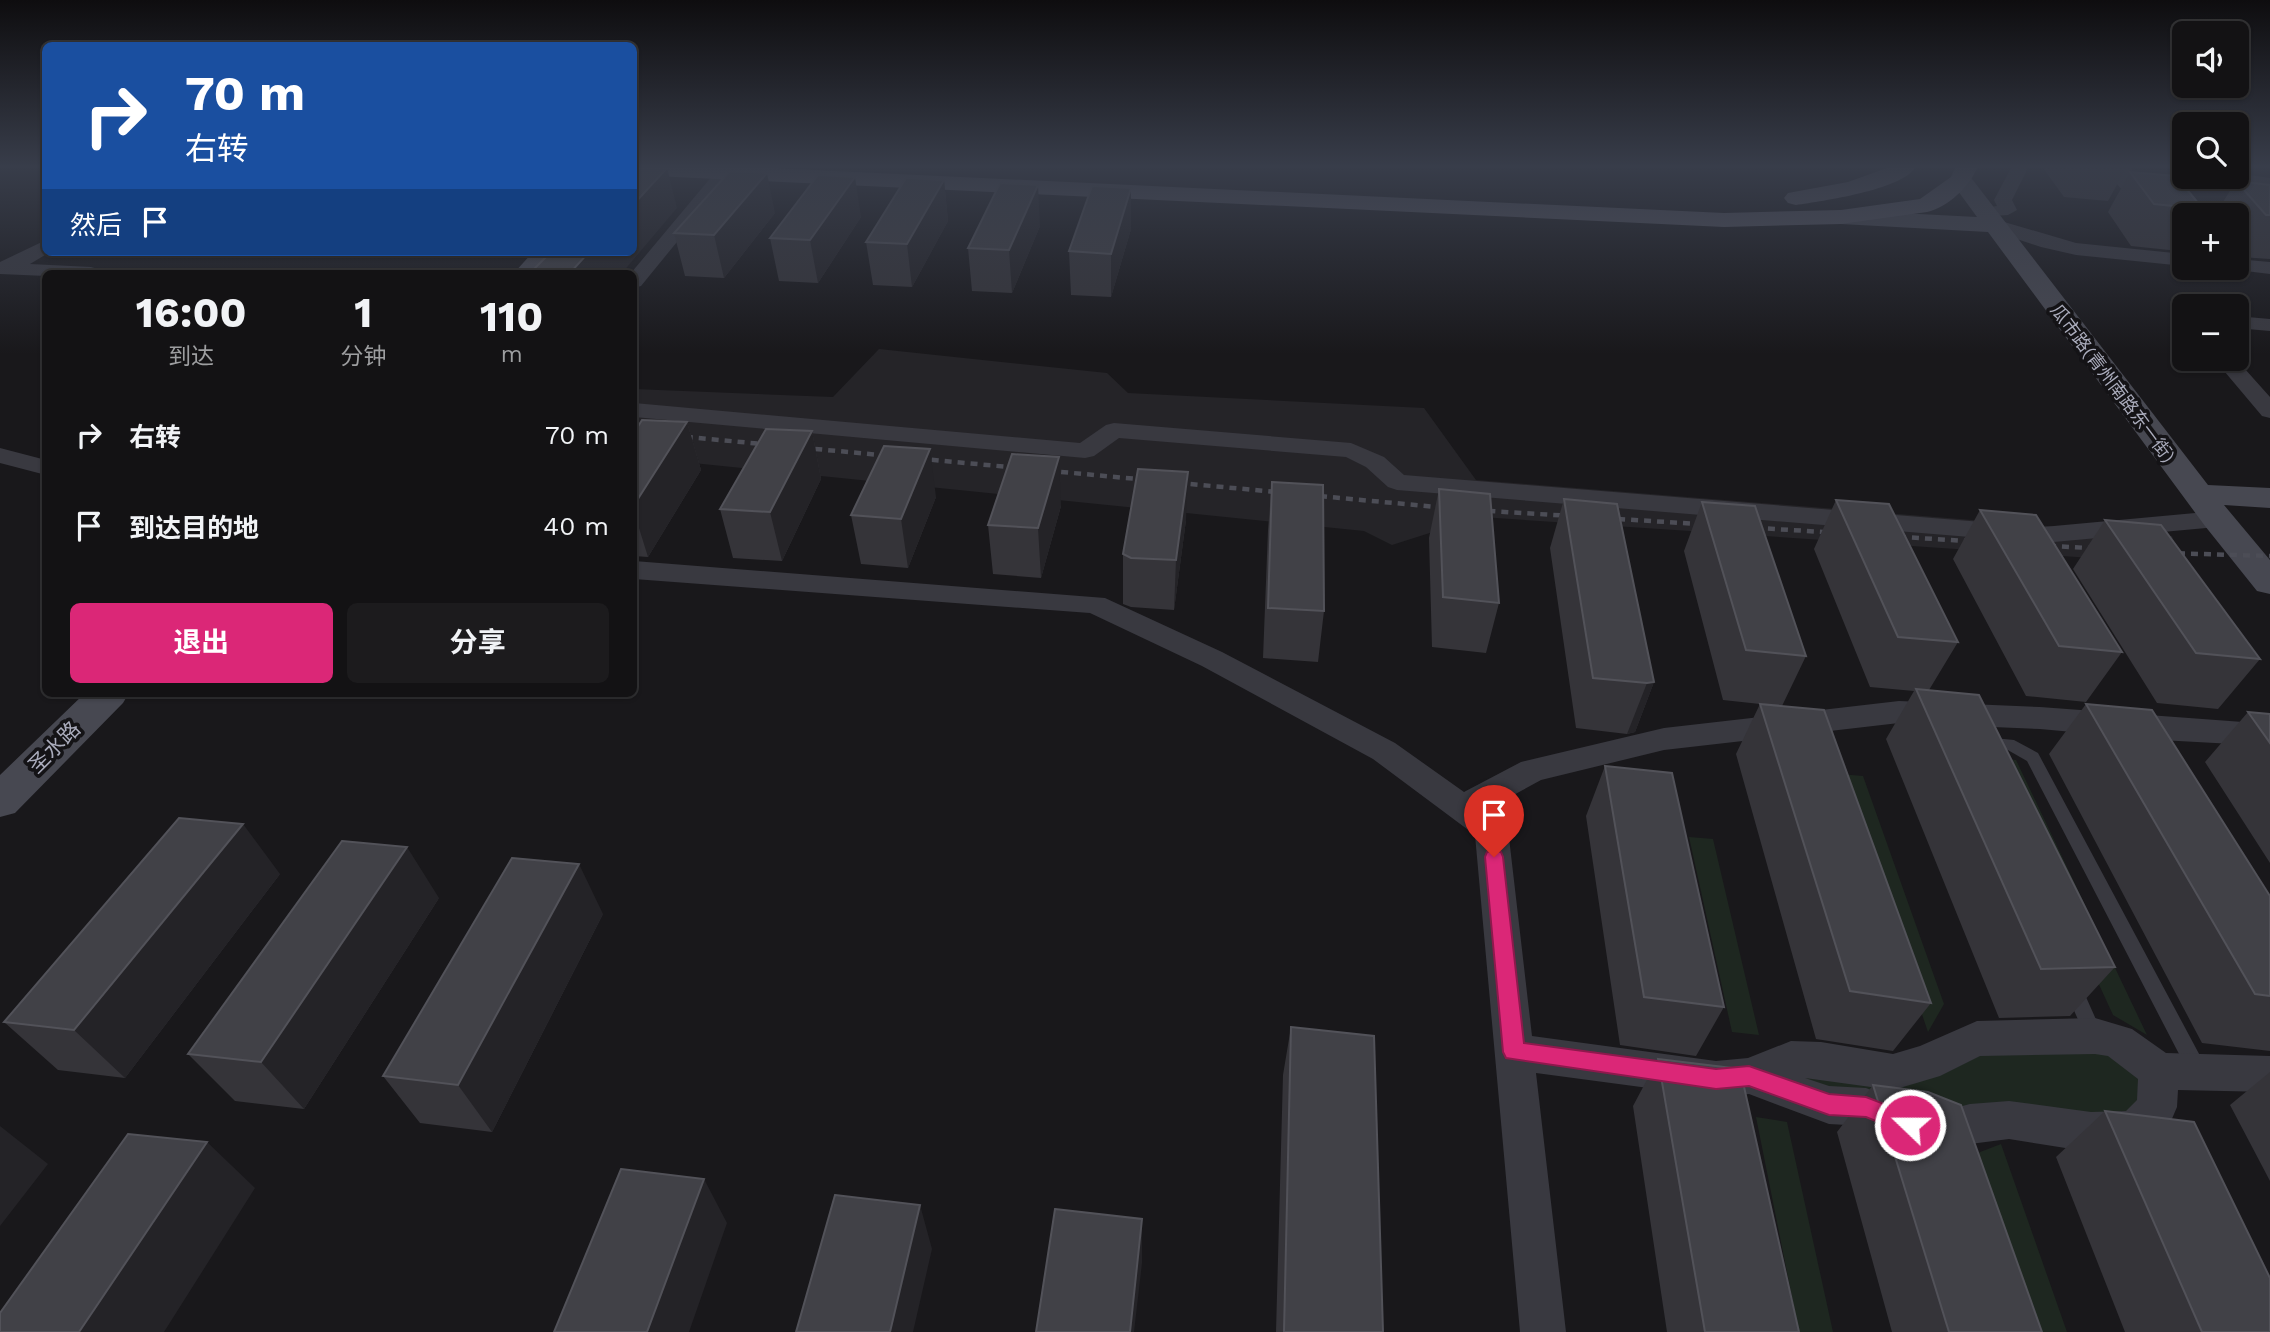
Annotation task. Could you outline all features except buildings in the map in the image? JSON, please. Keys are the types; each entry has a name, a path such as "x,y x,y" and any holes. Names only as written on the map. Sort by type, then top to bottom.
{"street":[{"path":"637,278 677,230"},
{"name":"瓜市路(青州南路东一街)","path":"1998,230 2207,506 2270,583"},
{"path":"2017,230 2048,243 2076,249 2172,259"},
{"path":"3,269 42,248"},
{"path":"69,270 91,256"},
{"path":"530,270 543,256"},
{"path":"2249,266 2270,268"},
{"path":"3,269 42,271"},
{"path":"2249,323 2270,325"},
{"path":"2235,371 2270,411"},
{"path":"637,410 1085,451 1114,430 1351,450 1375,462 1397,482 1503,494 2043,535 2207,506 2270,498"},
{"path":"0,454 42,467"},
{"path":"637,570 1095,604 1212,659 1384,751 1491,829 1543,1332"},
{"name":"圣水路","path":"0,801 105,697"},
{"path":"1462,808 1532,771 1664,739 1899,712 2040,718 2160,729 2270,735"},
{"path":"1514,1052 1716,1079 1749,1076 1791,1059 1893,1072 1926,1063 1977,1039 2095,1036 2118,1041 2159,1071 2270,1074"},
{"path":"1749,1076 1829,1105 1866,1107 1932,1133 1969,1124 2009,1120 2091,1132 2136,1131 2157,1107 2159,1071"}],"lane":[{"path":"1965,744 1988,741 2009,744 2033,757 2199,1072"},
{"path":"2066,973 2095,1036"}],"shaded area":[{"path":"879,349 1107,373 1128,393 1424,408 1476,480 2172,536 2181,564 1466,516 1461,523 1392,545 1364,531 637,457 637,389 833,397"},
{"path":"1995,758 2016,760 2147,1035 2113,1015"},
{"path":"1840,774 1863,776 1944,1004 1928,1032"},
{"path":"1689,837 1713,839 1759,1035 1732,1032"},
{"path":"2095,1036 2159,1071 2136,1131 1749,1076 1926,1063"},
{"path":"1756,1117 1787,1122 1833,1332 1799,1332"},
{"path":"2001,1144 2067,1332 2034,1332 1975,1154"}],"railway":[{"path":"637,432 1458,509 1715,525"},
{"path":"1742,527 1840,533"},
{"path":"1886,536 1983,542"},
{"path":"2036,545 2106,549"},
{"path":"2165,553 2270,556"}],"route":[{"path":"1494,857 1514,1052 1716,1079 1749,1076 1829,1105 1866,1107 1910,1125"}]}
